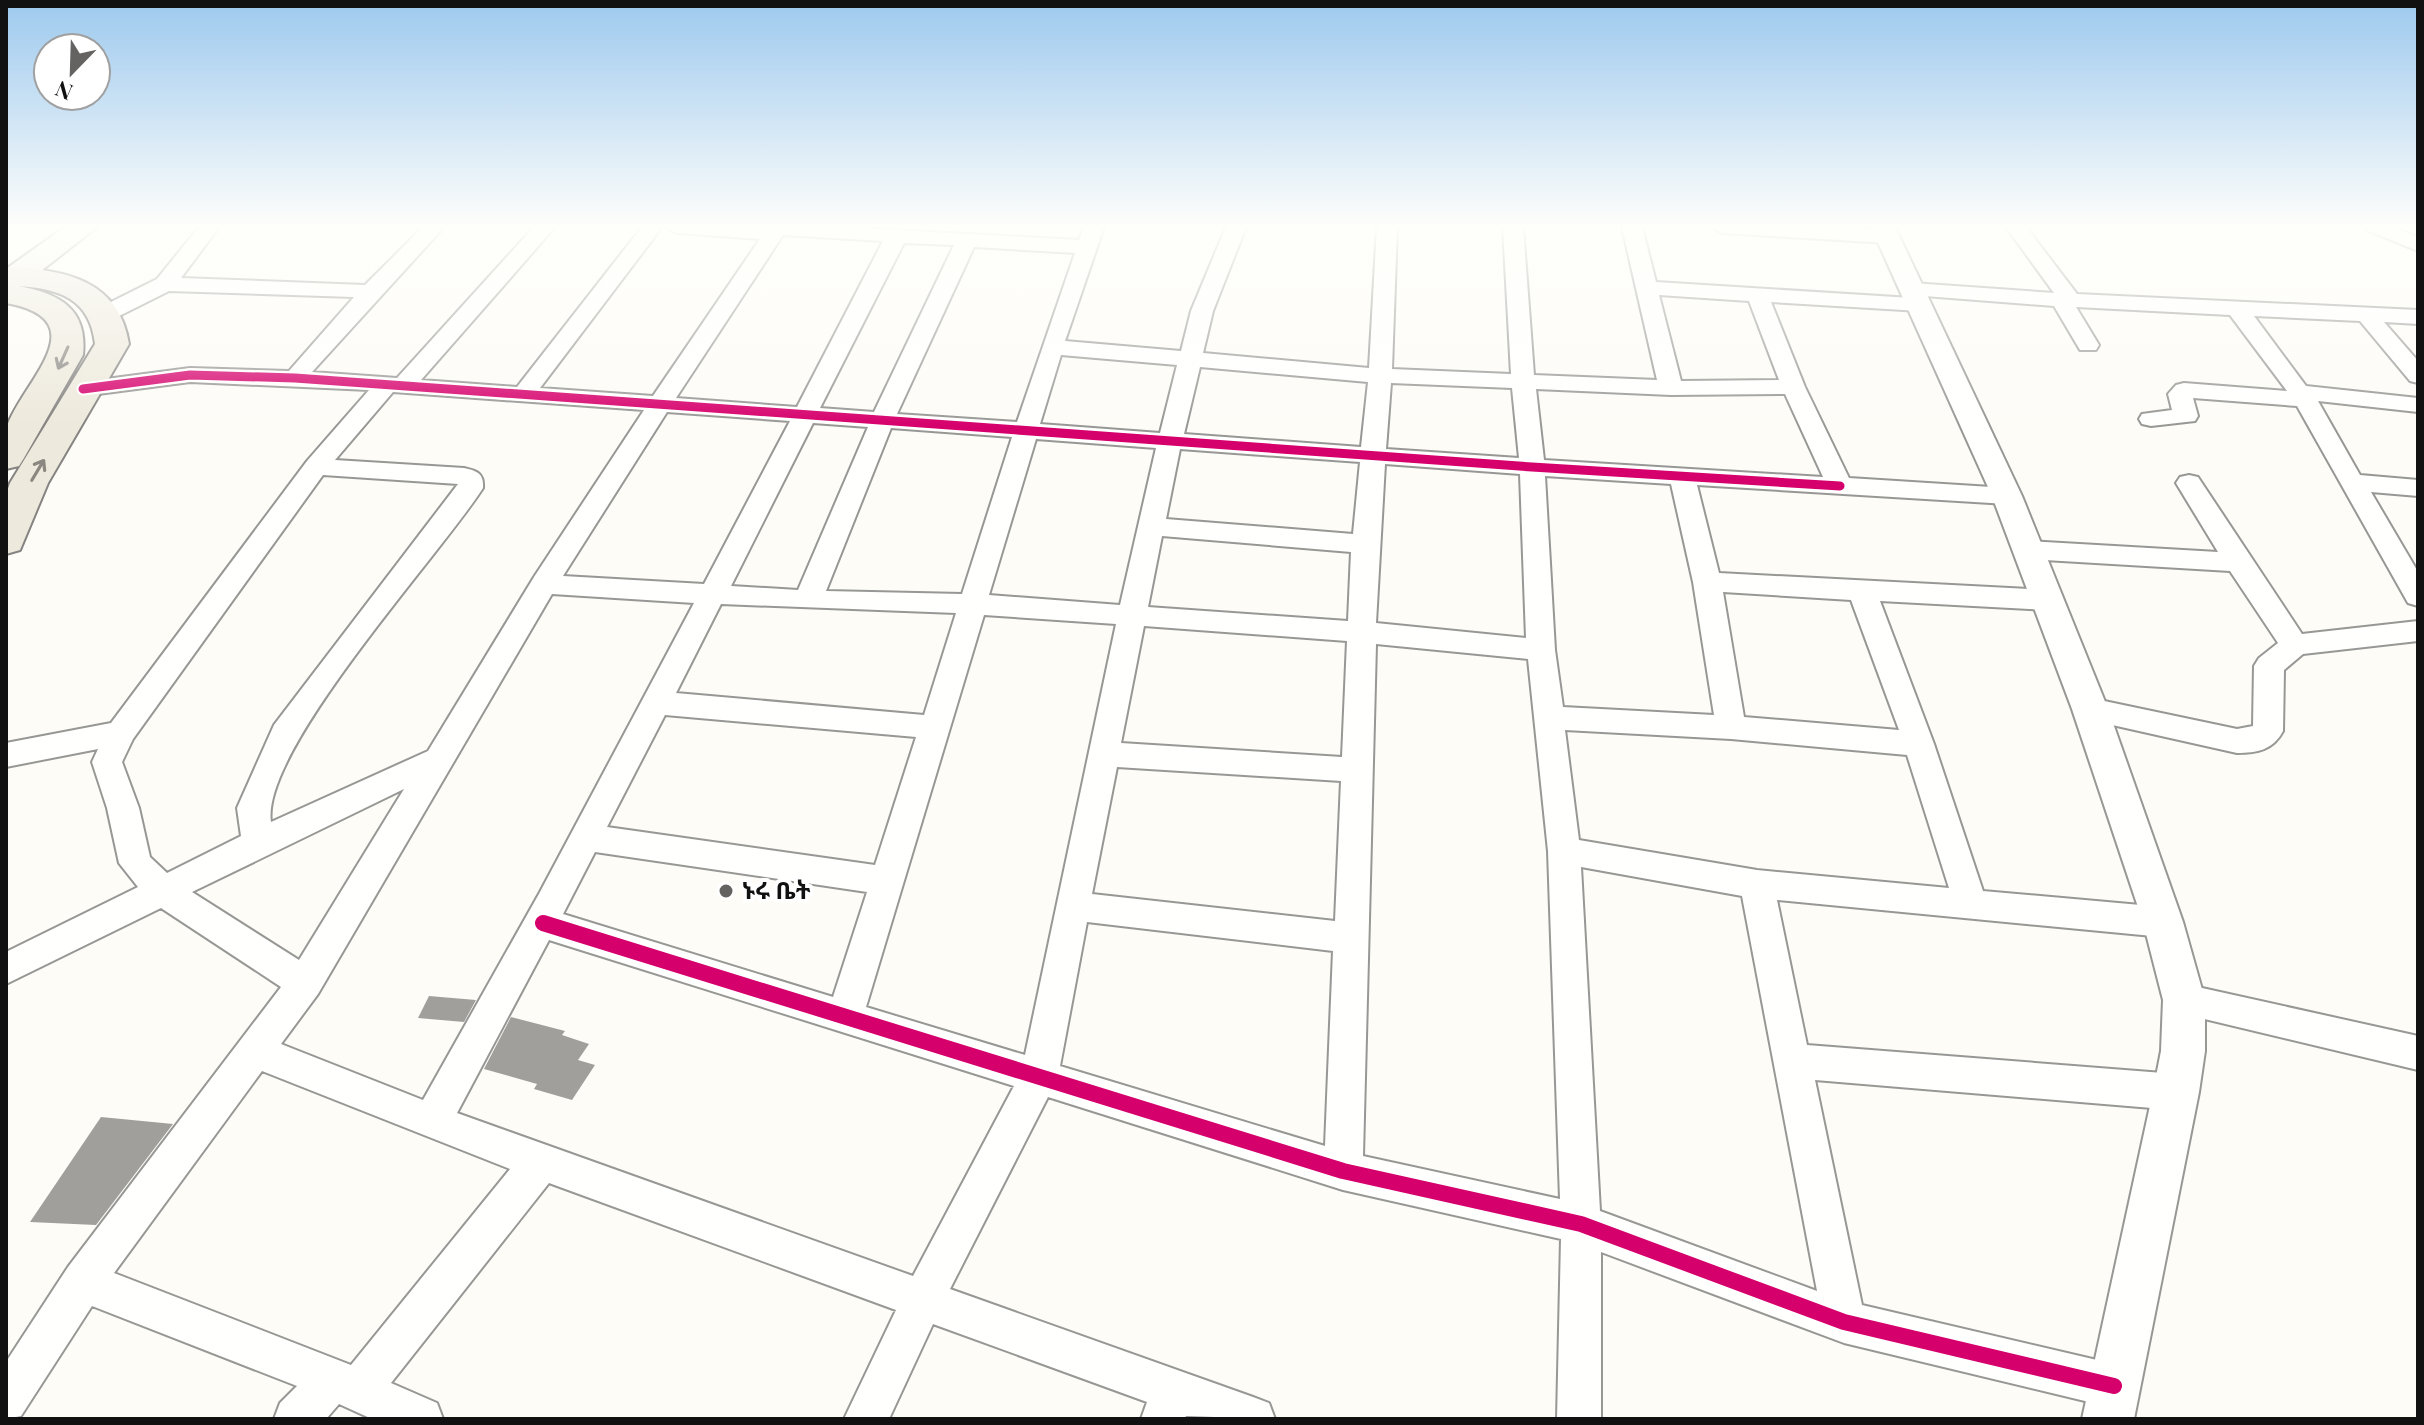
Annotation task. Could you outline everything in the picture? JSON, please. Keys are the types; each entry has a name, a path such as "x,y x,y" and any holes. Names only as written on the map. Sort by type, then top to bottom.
{"main road":[{"path":"6,458 18,423 66,355 69,333 60,315 28,294"},
{"path":"6,541 29,483 112,344 107,313 97,302 82,294"}],"street":[{"path":"107,313 146,294"},
{"path":"295,378 369,294"},
{"path":"305,983 164,892 135,863 123,808 107,762 121,733 316,467 482,294"},
{"path":"522,396 601,294"},
{"path":"6,1401 83,1282 305,983 544,584 734,294"},
{"path":"432,1122 543,923 659,703 867,294"},
{"path":"808,600 883,419 942,294"},
{"path":"845,1016 1071,294"},
{"path":"866,1419 923,1299 1039,1076 1151,526 1202,311 1209,294"},
{"path":"1343,1171 1365,544 1384,294"},
{"path":"1517,294 1532,467 1541,650 1564,851 1581,1224 1579,1419"},
{"path":"1647,294 1671,388"},
{"path":"1723,294 2065,300 2418,317"},
{"path":"2061,294 2088,345"},
{"path":"1758,296 1793,387 1840,486"},
{"path":"543,923 1343,1171 1581,1224 1844,1322 2111,1403 2176,1092 2183,1051 2184,1000 2163,922 2090,709 2007,496 1916,296"},
{"path":"2235,306 2302,396 2418,596"},
{"path":"2365,313 2418,376"},
{"path":"1052,347 1380,376 1671,388 1793,387"},
{"path":"83,389 190,375 295,378 1532,467 2007,496"},
{"path":"2151,419 2186,416 2180,394 2184,390 2418,405"},
{"path":"258,843 253,808 285,733 396,581 470,488 471,479 464,476 316,467"},
{"path":"1682,476 1707,582 1731,727"},
{"path":"2352,482 2418,488"},
{"path":"2189,483 2295,645"},
{"path":"1151,526 1365,544"},
{"path":"2027,550 2238,562"},
{"path":"1707,582 2048,600"},
{"path":"544,584 808,600 973,604 1132,614 1541,650"},
{"path":"1862,591 1919,744 1970,902"},
{"path":"2090,709 2237,741 2255,741 2268,731 2269,666 2295,645 2418,631"},
{"path":"659,703 934,727"},
{"path":"1548,718 1731,727 1919,744"},
{"path":"6,755 121,733"},
{"path":"1104,754 1357,770"},
{"path":"6,969 258,843 440,759"},
{"path":"588,838 887,881"},
{"path":"1564,851 1757,884 2163,922"},
{"path":"1757,884 1844,1322"},
{"path":"1073,906 1351,938"},
{"path":"2184,1000 2418,1053"},
{"path":"255,1051 432,1122 923,1299 1168,1404 1253,1419"},
{"path":"1794,1061 2176,1092"},
{"path":"296,1419 346,1384 541,1162"},
{"path":"83,1282 346,1384 421,1419"}],"building":[{"path":"429,996 476,1000 464,1022 418,1018"},
{"path":"511,1017 565,1031 562,1035 589,1044 578,1060 595,1065 572,1100 534,1089 537,1084 484,1069"},
{"path":"101,1117 173,1124 96,1225 30,1222"}],"cycle path":[{"path":"83,389 190,375 295,378 1532,467 1840,486"},
{"path":"543,923 1343,1171 1581,1224 1844,1322 2114,1386"}],"place":[{"name":"ኑሩ ቤት","path":"726,891"}]}
